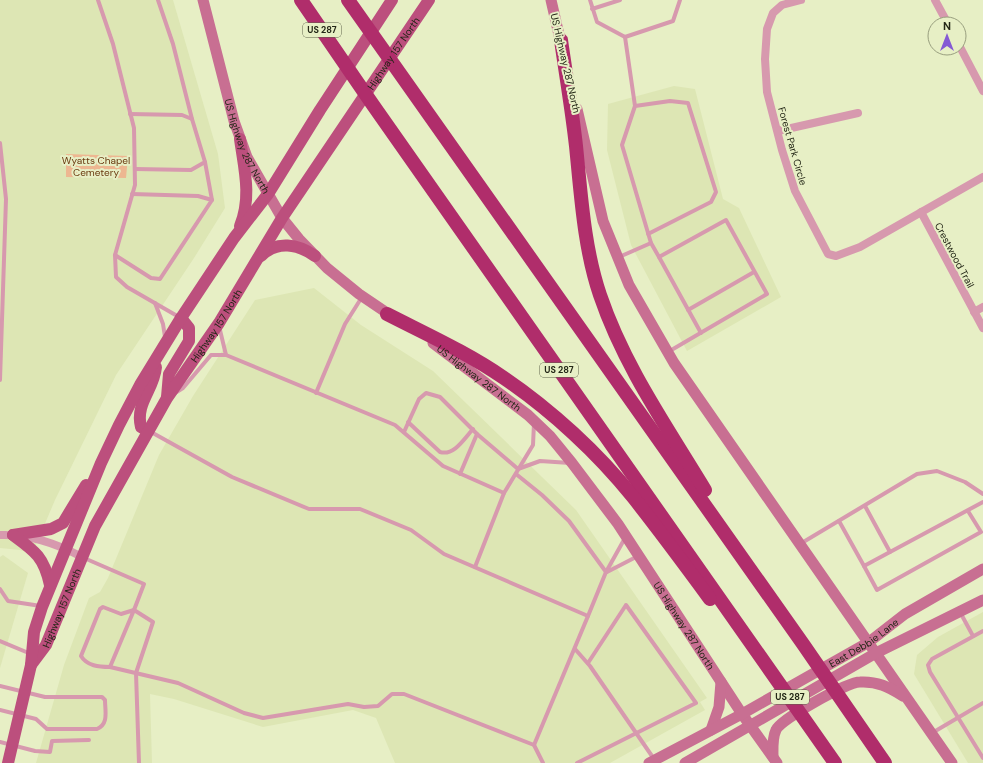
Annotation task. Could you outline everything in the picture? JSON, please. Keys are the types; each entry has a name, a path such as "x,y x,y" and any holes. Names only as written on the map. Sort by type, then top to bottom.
{"highway":[{"name":"US 287","path":"301,0 372,105 747,635 835,763"},
{"path":"348,0 804,644 885,763"},
{"path":"561,40 572,116 583,213 590,256 600,295 630,368 723,520 743,558"},
{"path":"387,314 505,378 566,428 600,460 633,497 724,618 747,635"}],"main road":[{"name":"US Highway 287 North","path":"204,0 232,114 240,139 247,157 282,218 315,256 362,297 442,349 534,421 572,463 626,536 742,714 775,760"},
{"name":"Highway 157 North","path":"8,763 31,659 34,632 42,607 101,463 140,385 157,360 181,318 234,238 268,194 320,110 392,0"},
{"name":"Highway 157 North","path":"31,659 46,645 95,526 167,398 218,323 282,218 429,0"},
{"name":"US Highway 287 North","path":"551,0 603,221 629,286 668,353 952,763"},
{"path":"234,238 244,215 248,190 240,139"},
{"path":"256,261 265,252 277,246 291,245 304,248 315,256"},
{"path":"167,398 169,374 189,341 189,328 181,318"},
{"path":"148,430 141,427 139,409 155,376 157,360"},
{"path":"13,535 51,529 63,523 76,500 101,463"},
{"path":"13,535 35,550 46,568 50,585"},
{"name":"East Debbie Lane","path":"652,761 742,714 868,642 905,614 983,569"},
{"name":"East Debbie Lane","path":"684,763 751,726 876,653 983,600"},
{"path":"711,730 720,707 721,681"},
{"path":"775,760 773,740 779,725 816,701 851,683 878,683 889,687 908,700"}],"street":[{"name":"Forest Park Circle","path":"801,0 791,1 782,5 773,13 767,29 765,59 767,92 782,150 795,191 828,254 836,256 860,247 983,177"},
{"path":"935,0 944,16"},
{"path":"965,56 983,91"},
{"path":"778,131 858,112"},
{"name":"Crestwood Trail","path":"921,212 983,328"},
{"path":"974,312 983,307"},
{"path":"0,535 13,535 41,539 65,548 82,557"}],"lane":[{"path":"98,0 113,44 134,128 135,185 115,255 114,265 116,277 127,287 181,318"},
{"path":"115,255 151,278 160,279 212,200 205,162 192,119 173,44 158,0"},
{"path":"590,0 596,22 625,37 674,21 680,0"},
{"path":"592,9 620,0"},
{"path":"625,37 635,106 622,145 651,243 701,333"},
{"path":"635,106 670,101 688,103 716,192 711,202 648,234"},
{"path":"130,114 182,115 192,119"},
{"path":"0,143 6,199 0,380"},
{"path":"135,169 191,170 205,162"},
{"path":"132,194 198,196 212,200"},
{"path":"659,257 726,220 766,294 668,353"},
{"path":"618,257 651,243"},
{"path":"688,310 754,272"},
{"path":"316,393 345,324 362,297"},
{"path":"155,303 163,324 165,336 164,348"},
{"path":"218,323 226,355"},
{"path":"167,398 184,388 211,355 226,355 395,425 443,466 504,493"},
{"path":"404,432 419,399 426,393 440,397 569,521 606,572"},
{"path":"475,568 504,493 533,445 534,421"},
{"path":"408,422 440,452 448,454 452,452 473,429"},
{"path":"148,430 232,477 309,509 360,509 411,530 444,554 588,616"},
{"path":"460,474 477,434"},
{"path":"517,471 540,461 572,463"},
{"path":"800,545 917,474 937,472 965,482 983,494"},
{"path":"864,566 983,502"},
{"path":"865,506 890,552"},
{"path":"839,521 877,590 981,532 968,511"},
{"path":"534,745 606,572 626,536"},
{"path":"606,572 639,556"},
{"path":"82,557 144,584 110,667"},
{"path":"0,589 8,601 42,607"},
{"path":"577,763 696,703 626,605 588,663"},
{"path":"139,763 136,673 153,622 134,610 121,614 107,608 100,609 82,649 81,656 84,661 97,666 110,667 136,673 178,683 244,713 263,718 348,704 364,707 378,706 392,694 404,694 534,745 543,763"},
{"path":"960,612 973,636"},
{"path":"983,631 932,659 928,666 930,672 983,758"},
{"path":"0,641 31,659"},
{"path":"575,649 588,663 636,734 652,761"},
{"path":"0,686 45,697 102,697 104,700 105,722 102,727 97,730 47,730 36,719 0,710"},
{"path":"931,733 983,702"},
{"path":"0,742 50,752 52,741 89,740"}],"shaded area":[{"path":"0,0 173,0 218,154 225,208 194,258 116,375 55,500 32,554 20,550 0,548"},
{"path":"674,86 695,89 723,199 739,208 781,297 687,351 631,245 607,150 608,104"},
{"path":"314,288 361,325 433,371 576,510 707,698 700,702 705,710 610,763 395,763 376,718 353,710 263,727 174,699 150,694 152,763 36,763 64,665 89,598 100,592 108,578 159,455 193,396 255,300"},
{"path":"3,555 28,573 0,668 0,557"},
{"path":"983,612 983,763 968,763 914,674 917,655 938,637"}],"green space":[{"name":"Wyatts Chapel Cemetery","path":"66,154 128,156 126,178 66,177"}]}
